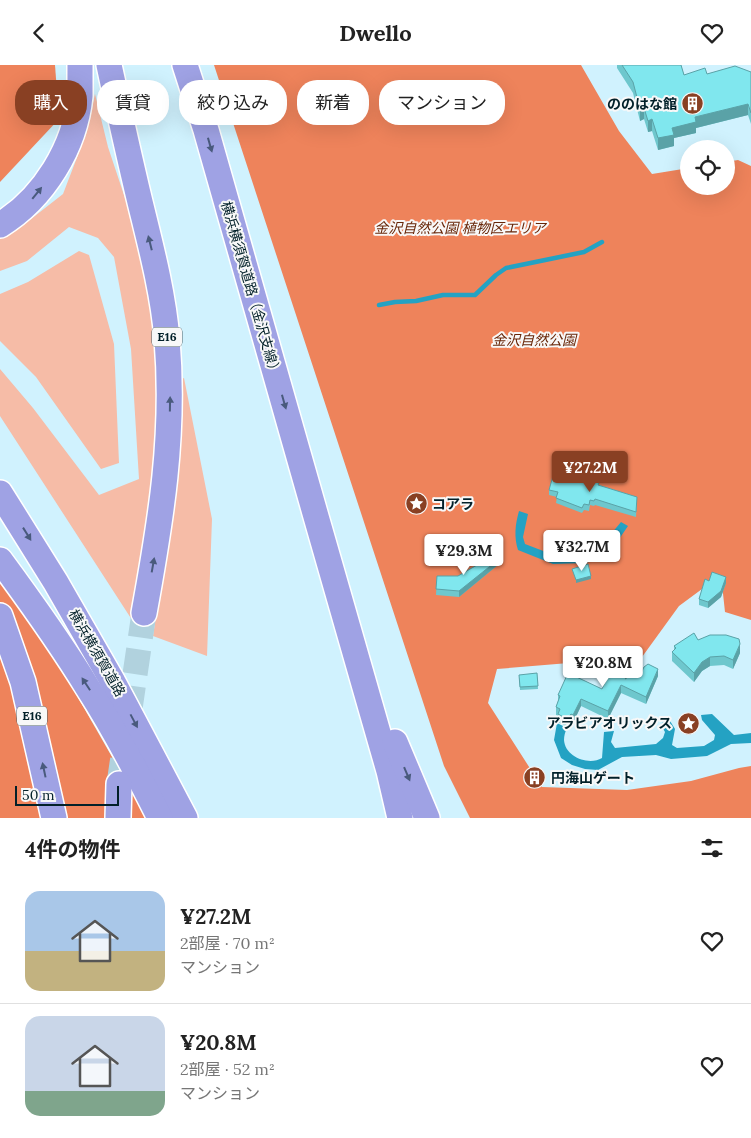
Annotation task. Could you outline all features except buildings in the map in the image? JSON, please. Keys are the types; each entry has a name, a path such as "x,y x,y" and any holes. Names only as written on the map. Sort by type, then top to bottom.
{"highway":[{"path":"0,225 11,218 33,198 57,165 68,143 75,122 80,96 80,65"},
{"name":"E16","path":"109,65 160,282 167,337 170,391 169,440 164,493 144,613"},
{"name":"横浜横須賀道路（金沢支線）","path":"185,65 206,131 316,513"},
{"name":"横浜横須賀道路","path":"0,493 55,581 114,682 185,818"},
{"path":"316,513 358,667 389,771 400,818"},
{"path":"316,513 382,710 426,818"},
{"name":"横浜横須賀道路","path":"0,559 46,622 89,689 134,767 160,818"},
{"name":"E16","path":"0,616 23,682 54,818"},
{"path":"118,818 119,784"}],"shaded area":[{"path":"95,94 97,125 103,125 108,147 157,294 160,463 134,623 0,416 0,369 33,408 99,495 139,479 131,349 114,257 98,238 69,227 27,261 0,271 0,238 31,219 63,194 86,134"},
{"path":"79,251 89,255 114,344 119,463 101,469 36,377 0,341 0,294 28,282"},
{"path":"184,378 212,519 207,656 153,636 170,525 178,381"}],"green space":[{"path":"0,65 55,65 56,80 15,80 15,125 53,125 0,182"},
{"name":"金沢自然公園","path":"214,65 581,65 619,131 652,174 680,169 680,195 735,195 735,160 751,166 751,620 725,612 721,575 679,606 642,657 497,669 488,703 542,787 627,790 691,781 751,766 751,818 470,818 444,766 234,125 287,125 287,80 219,80"},
{"path":"0,583 16,603 68,680 147,818 0,818"}],"water":[{"path":"519,511 528,514 523,537 525,544 559,557 588,554 606,540 621,522 628,526 615,545 594,560 586,563 553,564 518,550 516,531"},
{"path":"712,714 734,735 751,733 751,743 731,744 707,756 671,759 656,755 622,757 598,770 572,765 561,758 554,740 557,723 567,728 564,740 565,746 573,755 585,760 597,760 602,758 604,732 614,731 611,742 615,748 656,744 663,738 665,732 661,725 667,716 675,729 672,745 677,748 704,746 714,740 715,735 702,720 701,715"}],"waterway":[{"path":"379,305 416,301 443,295 475,295 506,268 584,252 602,242"}],"tunnel":[{"path":"119,784 144,613"}],"place":[{"name":"ののはな館","path":"693,104"},
{"name":"コアラ","path":"416,504"},
{"name":"アラビアオリックス","path":"688,723"},
{"name":"円海山ゲート","path":"535,778"}],"park label":[{"name":"金沢自然公園 植物区エリア","path":"460,228"}]}
